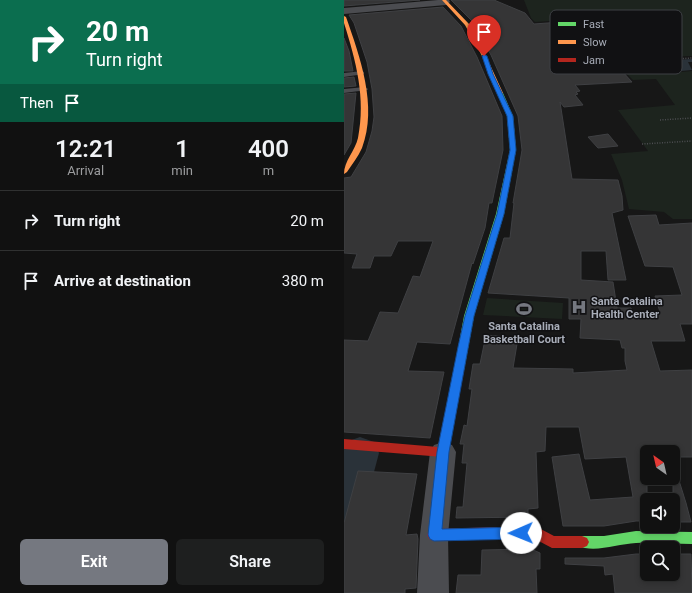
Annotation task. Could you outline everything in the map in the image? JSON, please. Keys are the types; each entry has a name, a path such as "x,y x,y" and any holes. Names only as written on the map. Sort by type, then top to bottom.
{"street":[{"path":"344,11 445,1 466,24 484,56 510,116 513,150 500,214 469,316 443,452 434,535 433,593"},
{"path":"344,16 362,73 365,89 364,121 360,144 344,172"},
{"path":"344,444 443,452"},
{"path":"434,535 535,532 552,542 604,542 636,537 692,538"}],"lane":[{"path":"344,76 362,73"},
{"path":"344,90 365,89"}],"path":[{"path":"682,59 692,58"},
{"path":"660,120 692,118"},
{"path":"642,144 692,141"}],"shaded area":[{"path":"524,0 692,0 692,56 682,56 682,10 550,10 550,21 535,22 531,18"},
{"path":"692,59 692,62 688,62 692,70 682,71 682,60"},
{"path":"692,71 692,219 673,219 664,212 629,209 622,180 611,154 648,151 618,110 675,105 656,79 633,80 627,74 682,74 682,72"},
{"name":"Santa Catalina Basketball Court","path":"487,298 563,303 562,319 483,315"}],"building":[{"path":"344,0 420,0 344,6"},
{"path":"451,0 494,0 525,13 534,24 550,23 550,74 625,74 632,82 575,85 580,91 576,92 578,94 575,95 583,105 564,107 560,102 572,179 618,180 622,196 623,210 612,213 626,280 608,280 606,251 581,251 581,280 613,282 617,308 631,308 632,313 660,312 655,296 682,295 673,267 645,266 628,216 656,215 659,225 692,223 692,324 680,324 685,341 651,341 660,371 692,370 692,457 680,457 680,445 640,445 640,485 647,485 647,493 640,493 640,521 604,526 563,526 552,457 579,454 590,500 633,497 626,457 585,459 579,427 546,427 545,451 536,452 538,508 528,509 528,517 456,518 457,507 463,507 467,463 462,463 464,444 460,444 464,425 467,426 472,389 469,389 473,364 480,364 486,335 518,338 513,368 573,369 573,373 627,370 625,348 622,348 620,340 580,338 581,319 569,319 569,298 488,293 504,238 510,238 513,203 522,150 518,116 491,55 472,21"},
{"path":"443,7 461,26 477,57 502,116 503,150 492,203 489,203 485,228 473,264 472,263 450,344 417,342 408,371 444,372 430,438 344,432 344,340 368,341 380,312 398,313 413,276 420,277 433,241 398,241 391,256 374,256 370,268 352,268 357,254 344,253 344,178 351,177 366,152 374,117 372,89 367,62 354,23 349,15"},
{"path":"344,38 349,51 353,71 344,71"},
{"path":"354,77 356,86 344,87 344,78"},
{"path":"356,93 351,143 344,155 344,94"},
{"path":"608,134 618,146 598,148 588,137"},
{"path":"358,471 417,474 406,535 417,534 418,539 416,588 405,589 405,593 344,593 344,523"},
{"path":"680,484 691,522 680,522 680,493 673,493 673,485"},
{"path":"531,549 540,553 540,569 536,569 537,593 456,593 458,575 481,575 482,550"},
{"path":"640,554 640,581 680,581 680,554 691,554 692,593 615,593 613,574 605,575 604,566 565,564 565,558 604,558"}],"waterway":[{"path":"344,506 360,453"}],"traffic: fast":[{"path":"459,370 469,316 500,214 513,150 510,116 500,93"},
{"path":"582,542 604,542 636,537 692,538"}],"traffic: slow":[{"path":"444,0 467,24 484,56 500,93"},
{"path":"344,17 362,79 365,111 359,147 344,172"}],"traffic: jam":[{"path":"344,444 443,452 459,370"},
{"path":"434,535 535,532 552,542 582,542"}],"place":[{"name":"Santa Catalina Health Center","path":"579,307"},
{"name":"Santa Catalina Basketball Court","path":"524,309"}],"route":[{"path":"484,56 510,116 513,150 500,214 469,316 443,452 434,535 521,533"}]}
